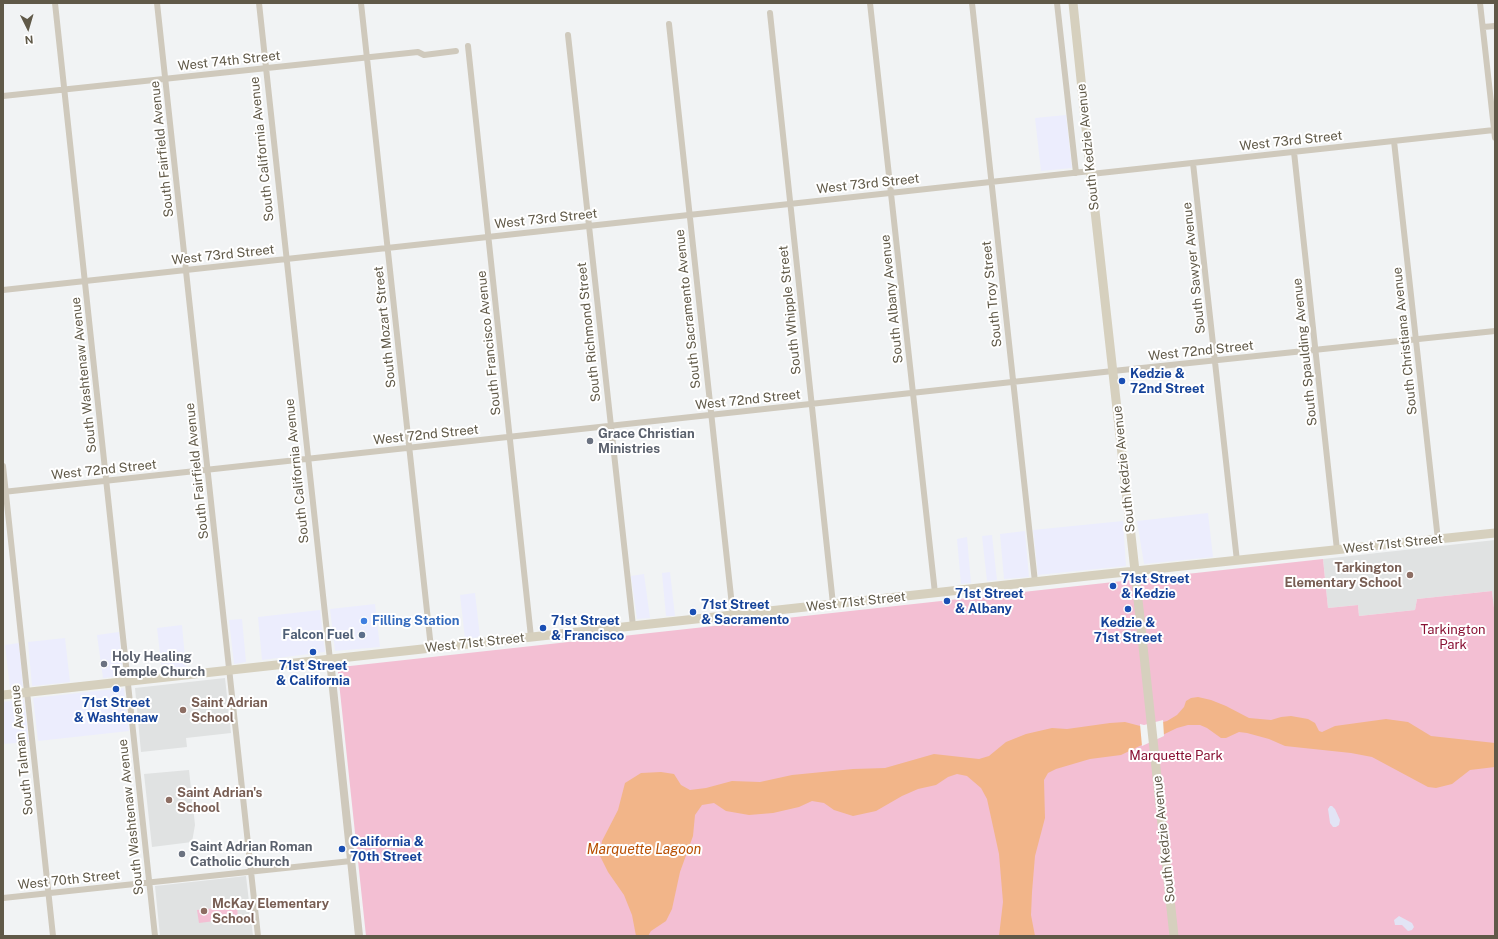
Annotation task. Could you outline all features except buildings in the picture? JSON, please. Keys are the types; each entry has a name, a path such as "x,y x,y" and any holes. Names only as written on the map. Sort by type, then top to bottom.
{"main road":[{"name":"South Kedzie Avenue","path":"1073,3 1174,936"},
{"name":"West 71st Street","path":"3,695 1035,582 1495,534"}],"street":[{"name":"South Washtenaw Avenue","path":"56,3 64,90 155,936"},
{"name":"South Fairfield Avenue","path":"157,3 258,936"},
{"name":"South California Avenue","path":"259,3 359,936"},
{"name":"South Mozart Street","path":"361,3 431,648"},
{"name":"South Albany Avenue","path":"870,3 935,593"},
{"name":"South Troy Street","path":"972,3 1035,582"},
{"name":"South Kedzie Avenue","path":"1057,3 1076,173"},
{"path":"1480,3 1495,138"},
{"name":"South Whipple Street","path":"770,13 833,604"},
{"name":"South Sacramento Avenue","path":"669,24 732,615"},
{"path":"1483,27 1495,26"},
{"name":"South Richmond Street","path":"568,35 633,626"},
{"name":"South Francisco Avenue","path":"468,46 531,637"},
{"name":"West 74th Street","path":"3,96 367,57 418,52 424,55 456,51"},
{"name":"West 73rd Street","path":"3,290 991,182 1193,163 1494,129"},
{"name":"South Christiana Avenue","path":"1394,141 1438,540"},
{"name":"South Spaulding Avenue","path":"1294,152 1337,550"},
{"name":"South Sawyer Avenue","path":"1193,163 1237,561"},
{"name":"West 72nd Street","path":"4,492 510,436 1495,331"},
{"name":"South Talman Avenue","path":"3,466 4,492 53,936"},
{"name":"West 70th Street","path":"3,898 351,861"}],"shaded area":[{"path":"1066,115 1072,168 1041,171 1035,118"},
{"path":"1208,513 1213,557 1144,564 1137,521"},
{"path":"1123,521 1126,566 1038,575 1033,530"},
{"path":"1025,531 1029,577 1004,579 1000,534"},
{"path":"992,535 997,580 987,581 982,536"},
{"path":"967,537 971,583 961,584 957,539"},
{"name":"Tarkington Elementary School","path":"1495,540 1495,616 1492,591 1417,599 1415,610 1359,616 1358,605 1328,608 1323,559"},
{"path":"670,572 675,616 666,616 662,573"},
{"path":"644,574 650,618 637,619 631,576"},
{"path":"475,593 480,637 465,639 460,595"},
{"path":"375,604 380,647 335,651 330,609"},
{"path":"320,610 325,652 262,660 258,617"},
{"path":"242,619 246,662 234,664 229,620"},
{"path":"182,625 186,669 162,671 157,628"},
{"path":"119,632 123,676 103,678 97,635"},
{"path":"65,638 70,682 32,686 28,642"},
{"path":"19,643 23,687 10,688 5,645"},
{"name":"Saint Adrian School","path":"225,678 231,733 186,738 187,747 141,752 135,688"},
{"path":"124,688 129,731 38,741 33,698"},
{"path":"24,699 29,742 3,744 3,702"},
{"name":"Saint Adrian's School","path":"189,770 195,825 192,842 152,847 144,774"},
{"name":"McKay Elementary School","path":"246,876 253,936 160,936 155,886"}],"green space":[{"name":"Marquette Park","path":"1323,559 1328,608 1358,605 1359,616 1415,610 1417,599 1492,591 1495,616 1495,936 366,936 338,673 338,670 341,667"},
{"path":"237,906 238,919 228,920 227,917 215,918 215,921 199,923 197,910"}],"sand":[{"path":"1330,806 1335,809 1340,820 1339,825 1336,827 1333,827 1330,823 1328,809"},
{"path":"1399,916 1412,923 1414,927 1412,930 1408,931 1402,925 1395,925 1394,920"}],"water":[{"name":"Marquette Lagoon","path":"1198,697 1226,706 1249,718 1271,720 1291,716 1308,719 1315,723 1319,731 1322,732 1335,726 1386,719 1408,722 1431,736 1495,743 1495,767 1470,770 1452,784 1436,788 1428,787 1372,757 1351,753 1285,746 1269,739 1247,733 1239,732 1226,738 1221,738 1200,725 1188,725 1177,728 1121,755 1090,759 1056,769 1048,773 1044,780 1045,818 1035,856 1032,892 1031,915 1035,936 999,936 1003,902 999,854 987,799 981,788 967,776 957,774 948,777 936,785 918,789 902,796 876,811 853,816 834,810 824,803 812,801 799,807 773,813 749,815 726,811 714,803 702,805 695,815 693,836 680,872 672,909 666,921 651,931 648,936 636,936 632,915 624,895 608,872 600,856 602,841 618,810 625,783 641,773 661,772 674,774 681,785 690,790 706,788 732,781 760,782 792,775 853,769 885,768 934,754 979,759 989,756 1006,742 1026,734 1052,728 1067,729 1125,722 1144,727 1167,721 1177,715 1184,707 1186,701 1191,698"}],"pier":[{"path":"1163,720 1164,736 1142,746 1140,724 1144,725"}],"place":[{"name":"Kedzie & 72nd Street","path":"1122,381"},
{"name":"Grace Christian Ministries","path":"590,441"},
{"name":"Tarkington Elementary School","path":"1410,575"},
{"name":"71st Street & Kedzie","path":"1113,586"},
{"name":"71st Street & Albany","path":"947,601"},
{"name":"Kedzie & 71st Street","path":"1128,609"},
{"name":"71st Street & Sacramento","path":"693,612"},
{"name":"Filling Station","path":"364,621"},
{"name":"71st Street & Francisco","path":"543,628"},
{"name":"Falcon Fuel","path":"362,635"},
{"name":"71st Street & California","path":"313,652"},
{"name":"Holy Healing Temple Church","path":"104,664"},
{"name":"71st Street & Washtenaw","path":"116,689"},
{"name":"Saint Adrian School","path":"183,710"},
{"name":"Saint Adrian's School","path":"169,800"},
{"name":"California & 70th Street","path":"342,849"},
{"name":"Saint Adrian Roman Catholic Church","path":"182,854"},
{"name":"McKay Elementary School","path":"204,911"}],"park label":[{"name":"Tarkington Park","path":"1453,638"}]}
